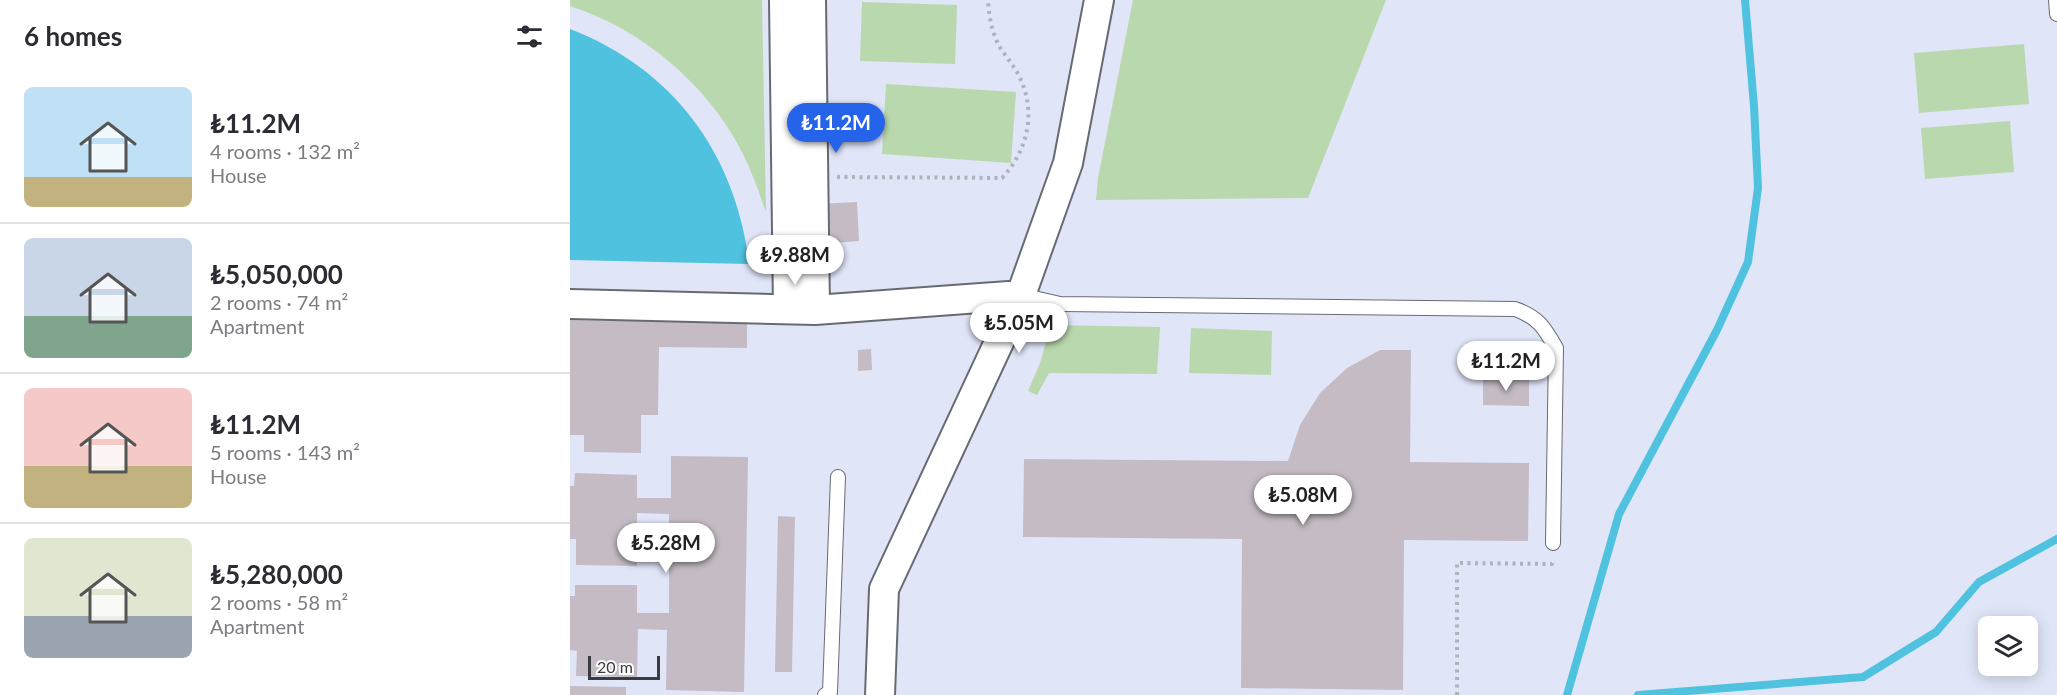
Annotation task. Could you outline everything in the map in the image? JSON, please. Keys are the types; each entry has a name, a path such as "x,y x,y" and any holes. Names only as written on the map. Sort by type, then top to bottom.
{"street":[{"path":"784,0 801,309"},
{"path":"801,309 811,0"},
{"path":"880,695 884,589 1021,295 1068,163 1099,0"},
{"path":"570,304 801,309 1021,295"}],"lane":[{"path":"2056,0 2057,14"},
{"path":"1021,295 1060,304 1515,309 1531,315 1545,328 1556,348 1553,543"},
{"path":"825,695 830,692 838,477"}],"path":[{"path":"836,177 1002,178 1011,168 1024,145 1029,116 1028,102 1018,73 1000,47 993,32 988,0"},
{"path":"1457,695 1457,563 1552,564 1553,543"}],"shaded area":[{"path":"570,0 2057,0 2057,695 570,695"}],"green space":[{"path":"570,0 762,0 766,212 752,174 728,127 692,82 647,45 597,16 570,6"},
{"path":"1133,0 1386,0 1308,198 1096,200 1098,178"},
{"path":"862,2 957,5 955,64 860,61"},
{"path":"2024,44 2029,104 1919,113 1914,53"},
{"path":"886,84 1016,92 1011,163 882,154"},
{"path":"2010,121 2014,172 1925,179 1921,128"},
{"path":"1051,325 1160,327 1157,374 1049,373 1037,395 1028,391 1040,363"},
{"path":"1191,328 1272,331 1271,375 1189,373"}],"water":[{"path":"570,29 607,46 640,67 669,92 694,121 714,152 730,187 742,224 749,264 570,260"}],"building":[{"path":"857,202 859,241 820,244 817,204"},
{"path":"570,320 747,323 747,348 659,347 658,415 641,415 641,453 584,452 584,435 570,435"},
{"path":"871,349 872,370 858,371 858,350"},
{"path":"1380,350 1411,350 1410,462 1529,463 1528,541 1404,540 1403,690 1241,688 1242,539 1023,537 1024,459 1288,461 1300,425 1320,393 1347,368"},
{"path":"1483,379 1529,380 1529,406 1483,405"},
{"path":"671,456 748,457 744,692 666,690 667,630 638,629 637,677 576,676 577,651 570,650 570,596 575,596 575,585 637,585 637,613 669,613 669,514 637,513 637,566 576,565 576,539 570,539 570,486 574,486 575,473 637,475 637,498 671,498"},
{"path":"778,516 795,517 792,672 775,672"},
{"path":"570,686 626,687 626,695 570,695"}],"waterway":[{"path":"1567,695 1619,514 1717,330 1748,262 1758,188 1745,0"},
{"path":"1638,695 1863,677 1936,632 1979,582 2057,539"}]}
